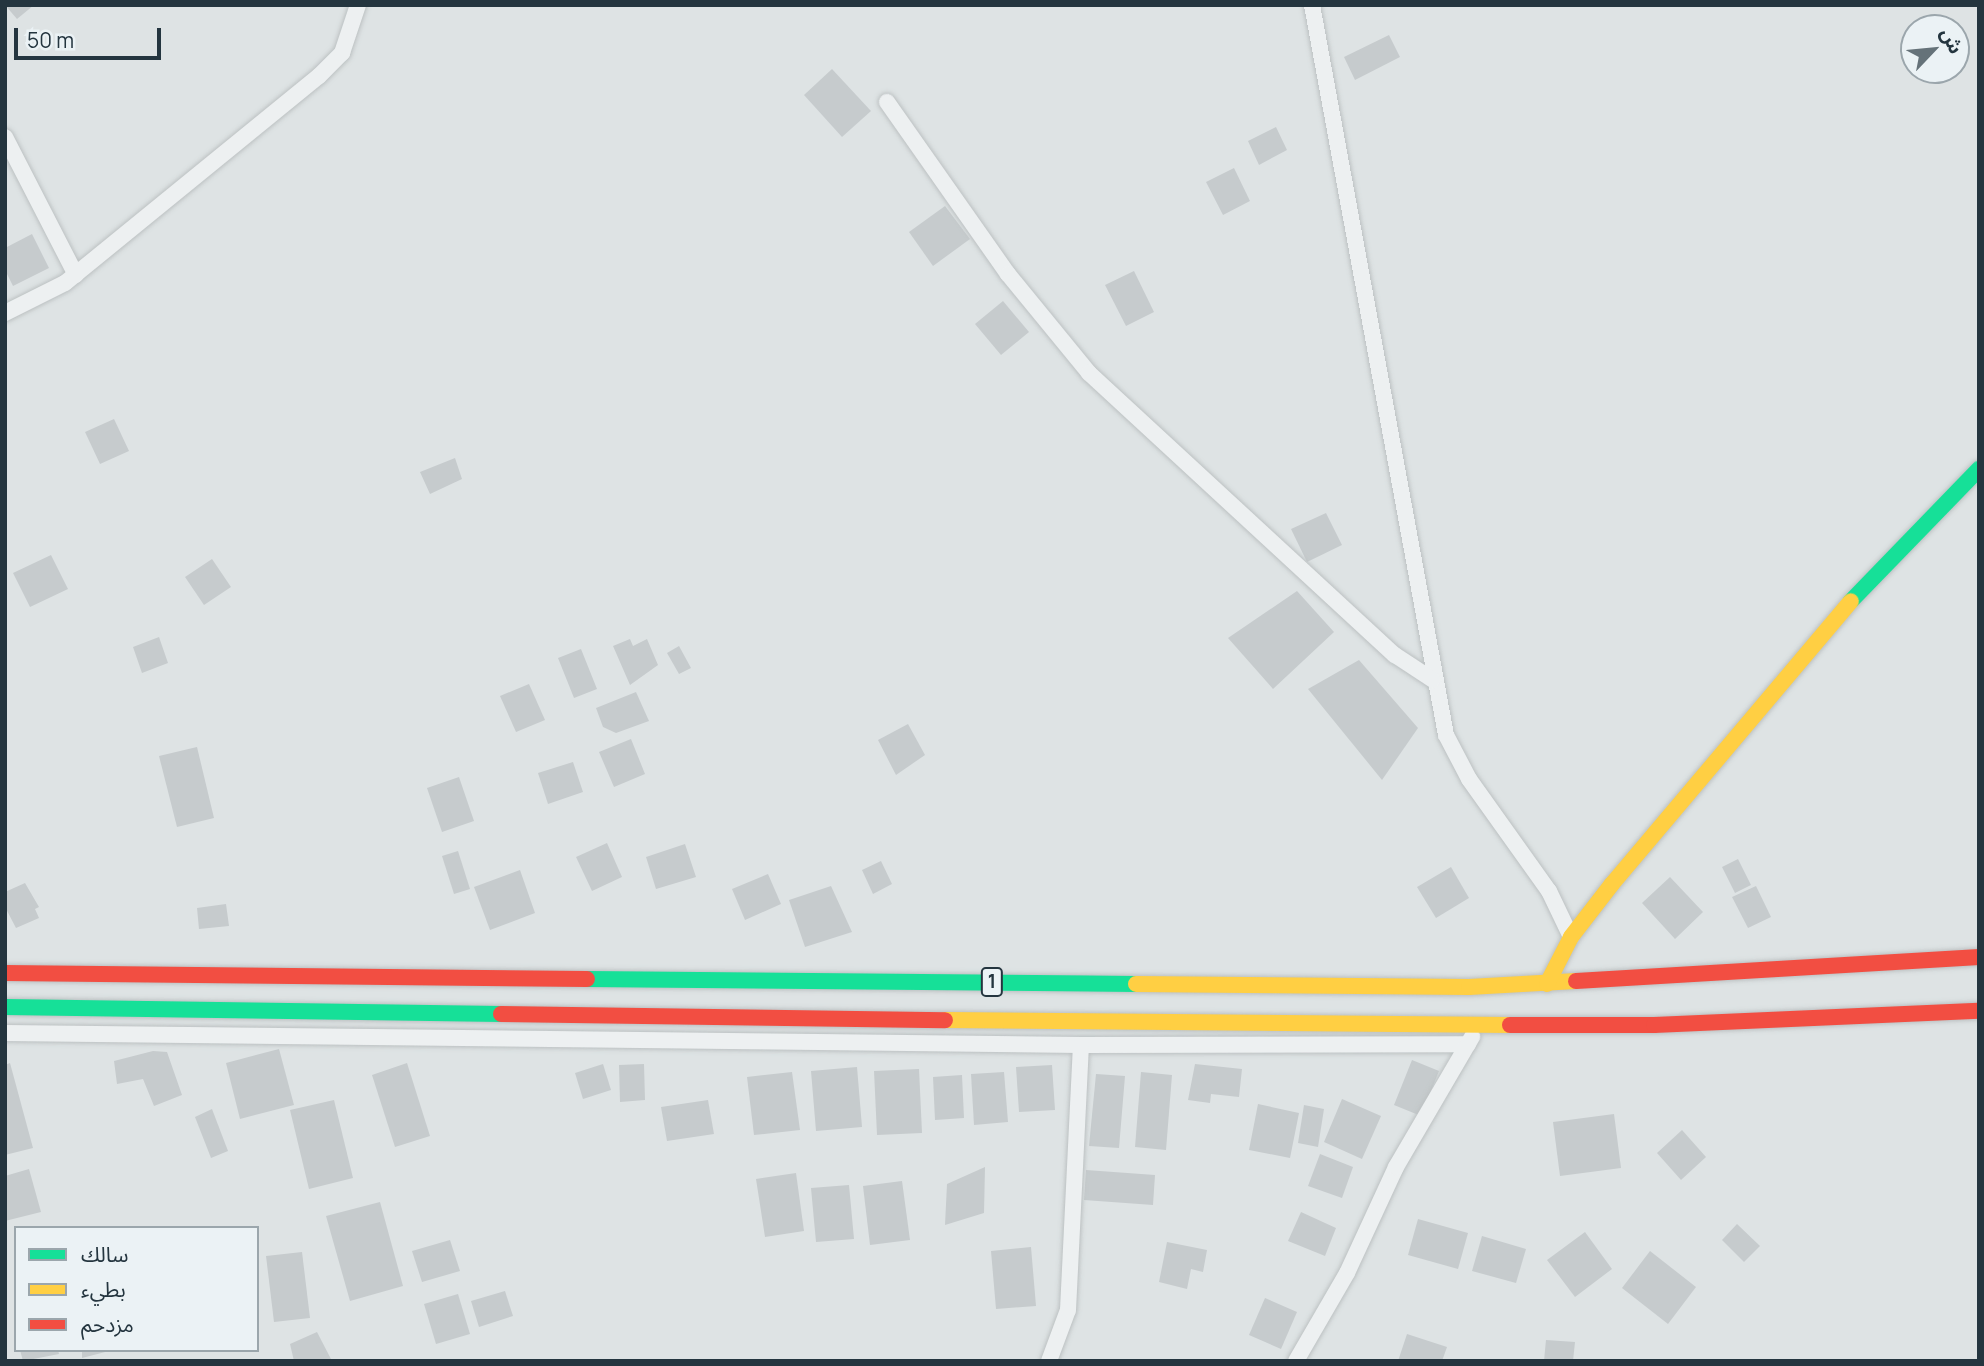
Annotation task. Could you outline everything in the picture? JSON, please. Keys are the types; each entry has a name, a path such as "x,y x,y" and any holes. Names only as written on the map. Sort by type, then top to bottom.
{"main road":[{"path":"1547,984 1572,937 1811,643 1979,469"},
{"name":"1","path":"5,973 1547,984 1979,957"},
{"name":"1","path":"5,1007 1479,1026 1654,1025 1979,1011"}],"street":[{"path":"5,313 76,275 319,76 342,53 358,5"},
{"path":"1312,5 1433,680 1455,758 1549,891 1572,937"},
{"path":"887,102 1008,274 1089,373 1395,655 1433,680"},
{"path":"5,137 76,275"},
{"path":"1296,1361 1347,1273 1395,1167 1479,1026"},
{"path":"5,1033 1081,1045 1468,1044"},
{"path":"1049,1361 1068,1310 1081,1045"}],"building":[{"path":"5,5 34,5 17,19"},
{"path":"1389,35 1400,57 1355,80 1344,57"},
{"path":"832,69 871,111 842,137 804,95"},
{"path":"1276,127 1287,150 1259,165 1248,141"},
{"path":"1234,168 1250,201 1223,215 1206,182"},
{"path":"945,206 970,239 933,266 909,232"},
{"path":"32,234 49,268 13,286 5,270 5,248"},
{"path":"1134,271 1154,312 1126,326 1105,285"},
{"path":"1003,301 1029,332 1001,355 975,324"},
{"path":"114,419 129,451 100,464 85,432"},
{"path":"455,458 462,479 430,494 420,472"},
{"path":"1326,513 1342,545 1307,562 1291,529"},
{"path":"51,555 68,589 30,607 13,573"},
{"path":"212,559 231,587 204,605 185,577"},
{"path":"1297,591 1334,632 1273,689 1228,638"},
{"path":"159,637 168,663 142,673 133,647"},
{"path":"630,639 633,646 647,639 658,665 630,685 613,646"},
{"path":"679,646 691,668 679,674 667,653"},
{"path":"581,649 597,689 574,698 558,658"},
{"path":"1359,660 1418,728 1382,780 1308,689"},
{"path":"529,684 545,720 516,732 500,696"},
{"path":"636,692 649,721 616,733 603,727 596,708"},
{"path":"908,724 925,755 896,775 878,740"},
{"path":"631,739 645,774 614,787 599,752"},
{"path":"197,747 214,818 177,827 159,756"},
{"path":"573,762 583,792 548,804 538,773"},
{"path":"459,777 474,821 442,832 427,788"},
{"path":"607,843 622,877 592,891 576,857"},
{"path":"685,844 696,877 656,889 646,857"},
{"path":"458,851 470,889 454,894 442,856"},
{"path":"1738,859 1751,885 1735,893 1722,867"},
{"path":"881,861 892,884 873,894 862,870"},
{"path":"1451,867 1469,898 1436,918 1417,887"},
{"path":"520,870 535,913 490,930 474,887"},
{"path":"768,874 781,904 745,920 732,889"},
{"path":"1670,877 1703,912 1675,939 1642,903"},
{"path":"25,883 39,907 35,909 39,918 16,928 5,907 5,892"},
{"path":"831,886 852,932 805,947 789,900"},
{"path":"1756,886 1771,917 1748,928 1732,897"},
{"path":"226,904 229,926 199,929 197,908"},
{"path":"279,1049 294,1105 240,1119 226,1063"},
{"path":"153,1051 167,1052 182,1095 154,1106 143,1079 117,1084 114,1061"},
{"path":"1412,1060 1439,1071 1421,1116 1394,1105"},
{"path":"10,1063 33,1148 5,1155 5,1065"},
{"path":"407,1063 430,1136 395,1147 372,1075"},
{"path":"603,1064 611,1090 583,1099 575,1073"},
{"path":"644,1064 645,1100 620,1102 619,1065"},
{"path":"1195,1064 1242,1069 1239,1097 1211,1094 1210,1103 1188,1100"},
{"path":"1052,1065 1055,1110 1019,1112 1016,1067"},
{"path":"857,1067 862,1127 816,1131 811,1071"},
{"path":"919,1069 922,1133 877,1135 874,1071"},
{"path":"792,1072 800,1130 754,1135 747,1077"},
{"path":"1004,1072 1008,1122 974,1125 971,1074"},
{"path":"1141,1072 1172,1075 1166,1150 1135,1147"},
{"path":"1096,1074 1125,1076 1119,1148 1089,1146"},
{"path":"962,1075 964,1118 935,1120 933,1077"},
{"path":"1342,1099 1381,1116 1362,1159 1324,1142"},
{"path":"334,1100 353,1178 309,1189 290,1110"},
{"path":"708,1100 714,1134 667,1141 661,1107"},
{"path":"1258,1104 1299,1113 1290,1158 1249,1150"},
{"path":"1304,1105 1324,1109 1318,1147 1298,1143"},
{"path":"212,1109 228,1151 211,1158 195,1117"},
{"path":"1614,1114 1621,1168 1560,1176 1553,1122"},
{"path":"1682,1130 1706,1157 1681,1180 1657,1153"},
{"path":"1320,1154 1353,1167 1342,1198 1308,1186"},
{"path":"985,1167 984,1213 945,1225 947,1184"},
{"path":"29,1169 41,1212 5,1221 5,1176"},
{"path":"1086,1170 1155,1175 1153,1205 1084,1200"},
{"path":"796,1173 804,1231 765,1237 756,1179"},
{"path":"902,1181 910,1240 870,1245 863,1186"},
{"path":"849,1185 854,1239 816,1242 811,1188"},
{"path":"380,1202 403,1286 350,1301 326,1216"},
{"path":"1301,1212 1336,1228 1325,1256 1288,1241"},
{"path":"1418,1219 1468,1233 1458,1269 1408,1255"},
{"path":"1737,1224 1760,1246 1744,1262 1722,1240"},
{"path":"1585,1232 1612,1269 1575,1297 1547,1260"},
{"path":"1482,1236 1526,1249 1516,1283 1472,1271"},
{"path":"450,1240 460,1271 422,1282 412,1251"},
{"path":"1167,1242 1207,1250 1203,1272 1191,1269 1187,1289 1159,1282"},
{"path":"1031,1247 1036,1306 996,1309 991,1251"},
{"path":"1650,1251 1696,1287 1668,1324 1622,1288"},
{"path":"302,1252 310,1318 274,1322 266,1256"},
{"path":"505,1291 513,1316 479,1327 471,1301"},
{"path":"458,1294 470,1334 436,1344 424,1304"},
{"path":"1265,1298 1297,1312 1281,1349 1249,1335"},
{"path":"317,1332 332,1361 294,1361 290,1344"},
{"path":"1407,1334 1447,1347 1442,1361 1398,1361"},
{"path":"1546,1340 1575,1342 1573,1361 1544,1361"},
{"path":"21,1352 59,1354 23,1361"},
{"path":"82,1352 105,1352 82,1358"}],"traffic: fast":[{"path":"1851,601 1979,469"},
{"path":"587,979 1136,984"},
{"path":"5,1007 501,1014"}],"traffic: slow":[{"path":"1547,984 1571,937 1612,884 1851,601"},
{"path":"1136,984 1469,987 1576,981"},
{"path":"945,1020 1510,1025"}],"traffic: jam":[{"path":"1576,981 1979,957"},
{"path":"5,973 587,979"},
{"path":"1510,1025 1654,1025 1979,1011"},
{"path":"501,1014 945,1020"}]}
